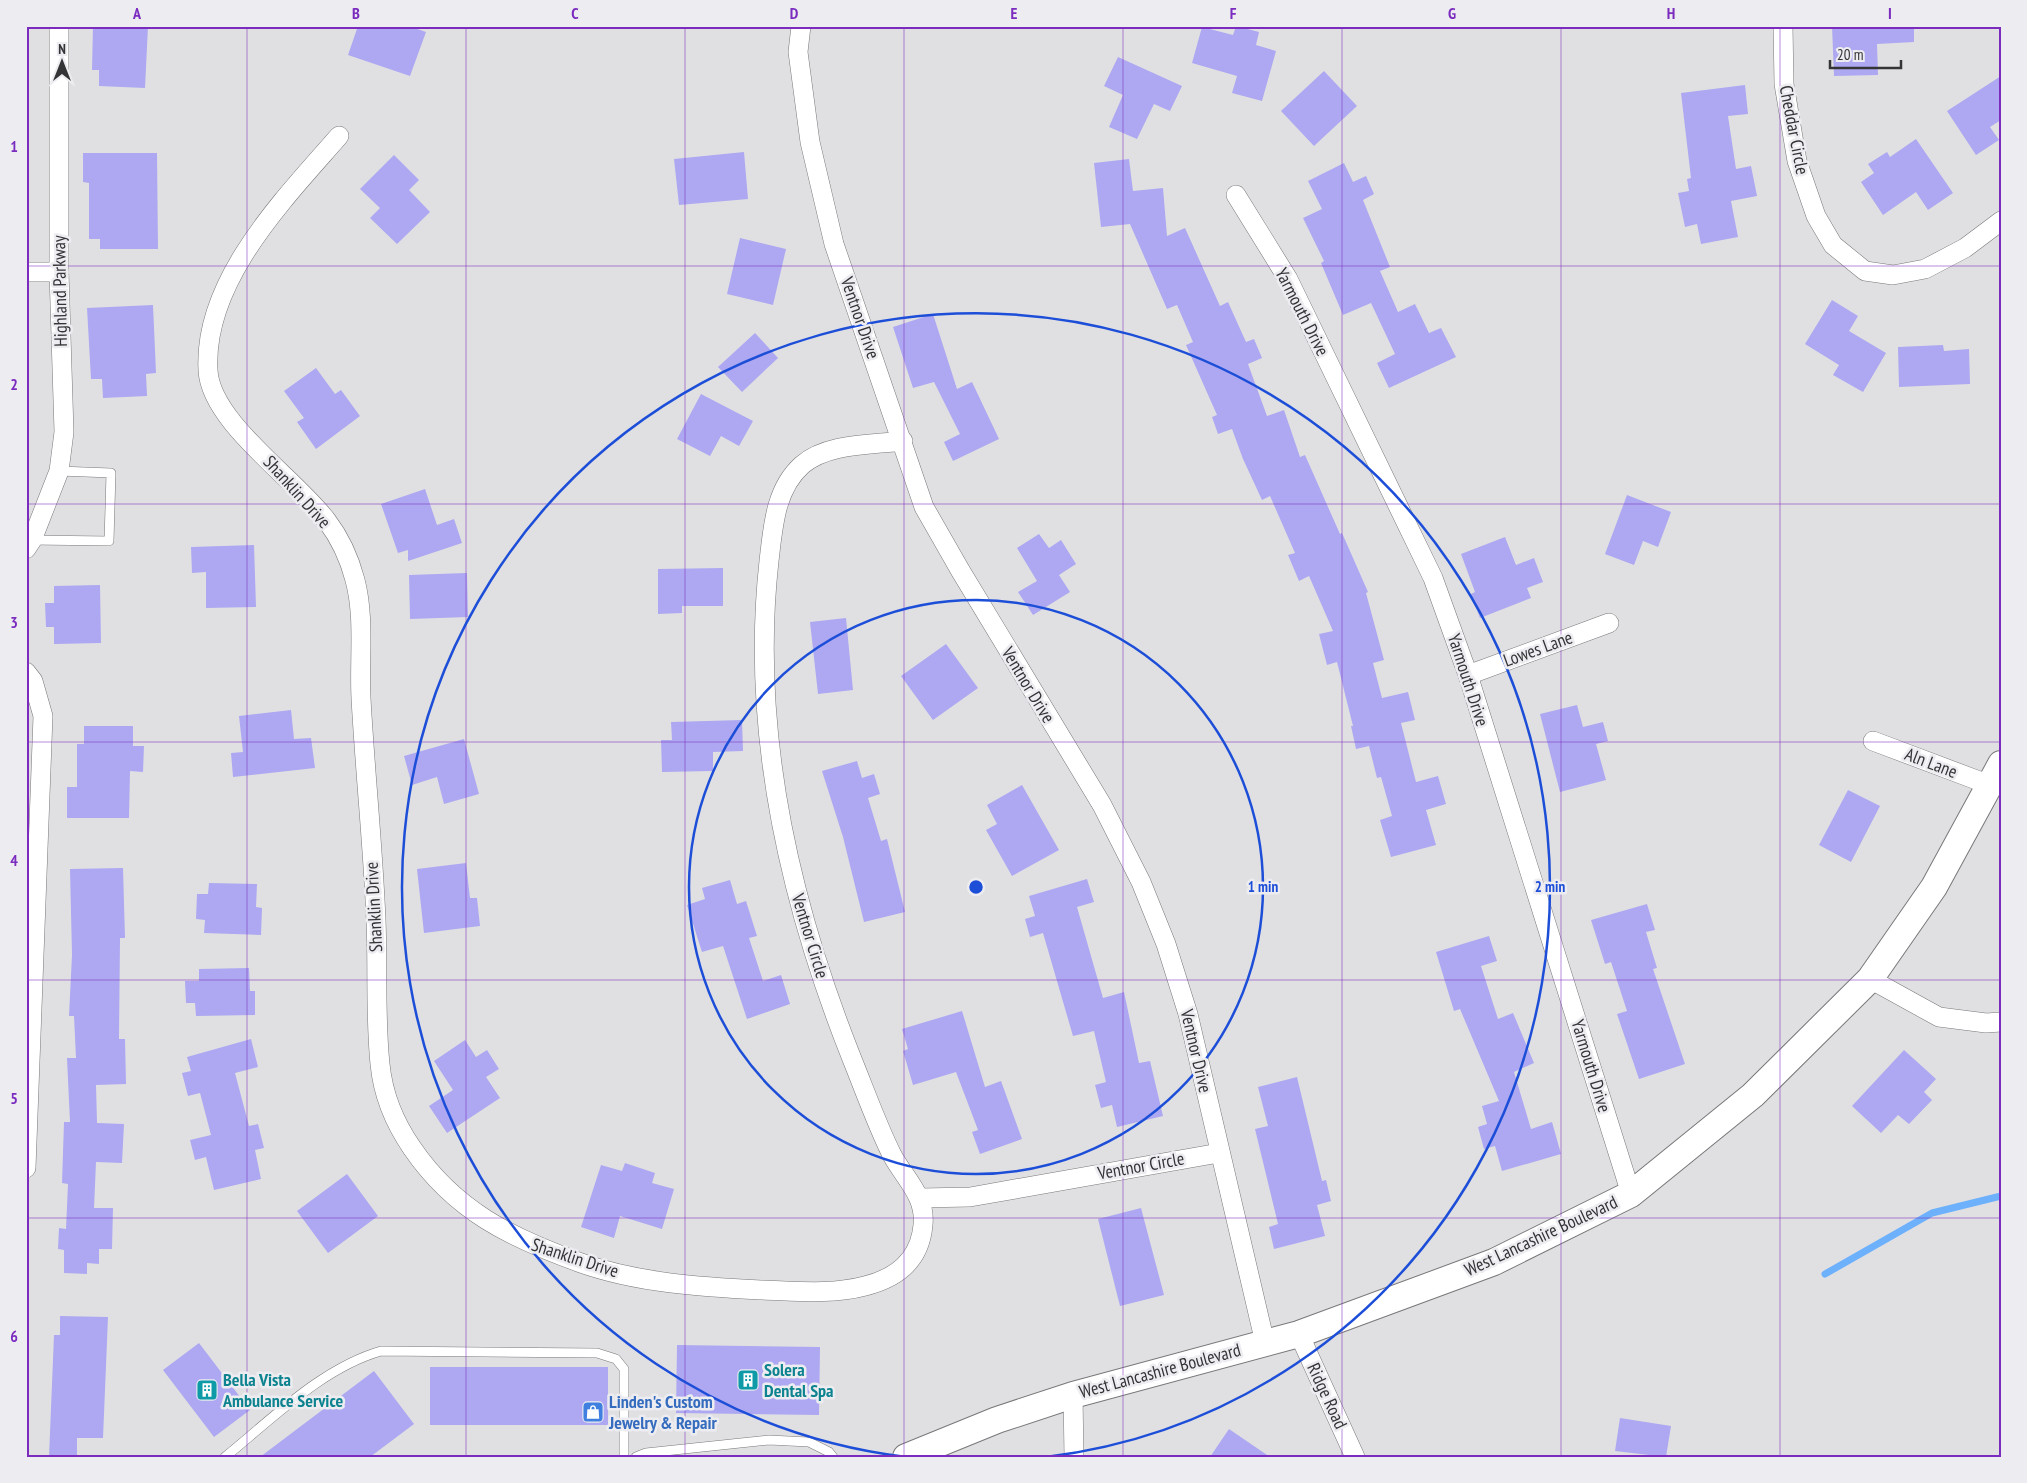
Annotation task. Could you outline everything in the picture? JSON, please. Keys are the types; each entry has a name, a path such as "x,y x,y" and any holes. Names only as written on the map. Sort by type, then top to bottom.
{"main road":[{"name":"West Lancashire Boulevard","path":"906,1457 997,1420 1073,1395 1299,1334 1494,1262 1631,1194 1753,1095 1870,978 1934,886 1995,774"}],"street":[{"name":"Highland Parkway","path":"29,544 59,471 64,432 59,272 59,26"},
{"name":"Ventnor Drive","path":"801,26 798,52 810,142 834,244 903,441 924,507 1102,805 1141,882 1166,944 1188,1014 1265,1343"},
{"name":"Cheddar Circle","path":"1783,26 1784,84 1797,161 1816,216 1833,245 1865,270 1893,275 1925,268 1965,248 2001,221"},
{"name":"Shanklin Drive","path":"339,136 280,203 245,250 222,297 210,337 207,376 219,404 235,425 326,520 348,560 356,583 359,609 361,693 376,917 380,1067 386,1097 396,1125 430,1175 472,1212 501,1230 534,1246 604,1271 698,1286 826,1293 856,1289 886,1280 906,1267 916,1252 924,1225 921,1198"},
{"name":"Yarmouth Drive","path":"1236,195 1288,279 1433,578 1468,675 1631,1194"},
{"path":"26,272 59,272"},
{"name":"Ventnor Circle","path":"903,441 832,451 813,457 799,468 785,486 777,505 766,588 765,676 770,753 776,806 787,857 808,937 850,1054 893,1158 921,1198 970,1197 1219,1153"},
{"name":"Lowes Lane","path":"1468,675 1609,623"},
{"path":"26,672 33,681 43,716 30,985 26,1168"},
{"name":"Aln Lane","path":"1873,741 1995,774"},
{"path":"1870,978 1939,1017 1986,1023 2001,1022"},
{"name":"Ridge Road","path":"1299,1334 1355,1457"},
{"path":"1073,1395 1074,1457"}],"lane":[{"path":"29,544 109,541 112,473 59,471"},
{"path":"225,1457 330,1373 365,1355 380,1351 597,1353 616,1359 624,1369 624,1457"},
{"path":"636,1457 646,1454 769,1440 809,1442 829,1452 833,1457"}],"building":[{"path":"93,26 148,26 145,88 99,86 99,70 92,70"},
{"path":"358,26 409,26 426,32 410,76 348,55"},
{"path":"1236,26 1259,32 1256,45 1276,51 1262,101 1232,93 1237,76 1192,63 1202,27 1233,35"},
{"path":"1832,26 1914,26 1914,42 1877,44 1878,75 1834,76"},
{"path":"1118,57 1182,86 1170,111 1154,104 1137,139 1109,127 1123,95 1104,86"},
{"path":"1324,71 1357,106 1314,146 1281,111"},
{"path":"2001,76 2001,120 1990,127 1999,140 1976,155 1947,111"},
{"path":"1745,85 1748,114 1728,116 1736,169 1751,166 1757,196 1731,201 1738,237 1701,244 1697,224 1685,227 1678,193 1689,191 1687,179 1691,178 1681,93"},
{"path":"1916,139 1953,193 1928,210 1916,192 1883,215 1861,182 1874,173 1868,164 1887,152 1890,157"},
{"path":"744,152 748,199 679,205 674,159"},
{"path":"83,153 157,153 158,249 100,249 100,239 89,239 89,183 83,182"},
{"path":"394,155 419,180 409,190 430,212 397,244 370,218 380,208 360,189"},
{"path":"1129,159 1133,191 1163,188 1167,236 1185,228 1220,306 1228,302 1246,342 1254,339 1262,358 1248,364 1267,416 1284,410 1300,457 1305,455 1340,534 1342,533 1368,592 1366,593 1384,660 1373,663 1382,698 1408,692 1415,720 1401,723 1416,782 1438,776 1446,804 1426,810 1436,845 1391,857 1380,820 1392,816 1381,777 1377,778 1369,746 1356,749 1351,726 1353,726 1337,662 1327,665 1319,634 1333,631 1309,576 1299,581 1288,555 1295,553 1270,496 1262,500 1243,459 1232,429 1218,434 1212,417 1217,415 1186,345 1193,342 1177,305 1167,309 1130,224 1101,227 1094,163"},
{"path":"1344,163 1353,182 1366,176 1374,194 1363,200 1390,267 1380,271 1398,312 1415,304 1429,333 1441,328 1456,357 1389,388 1377,363 1395,354 1371,303 1343,315 1321,263 1324,261 1303,218 1322,209 1308,181"},
{"path":"740,238 786,249 773,305 727,294"},
{"path":"1832,300 1858,316 1849,331 1886,353 1863,392 1833,375 1839,365 1805,344"},
{"path":"153,305 156,373 146,374 147,396 103,398 102,379 91,379 87,308"},
{"path":"933,314 957,389 972,382 999,439 953,461 944,442 960,434 934,382 913,388 893,327"},
{"path":"755,333 778,358 742,392 718,367"},
{"path":"1943,345 1944,351 1969,349 1970,384 1899,387 1898,347"},
{"path":"316,368 335,394 341,390 360,416 316,449 297,422 304,418 284,391"},
{"path":"701,394 753,421 739,446 721,436 710,456 677,439"},
{"path":"425,489 437,525 454,519 462,543 408,561 408,550 398,553 381,504"},
{"path":"1627,495 1671,512 1658,547 1643,541 1634,565 1605,554"},
{"path":"1039,534 1049,548 1061,540 1076,564 1059,575 1070,592 1033,615 1018,592 1037,581 1017,548"},
{"path":"1505,537 1516,565 1534,558 1543,582 1527,588 1531,598 1480,618 1471,594 1475,592 1461,554"},
{"path":"254,545 256,607 206,608 206,572 192,573 191,547"},
{"path":"723,568 723,606 682,606 682,613 658,614 658,569"},
{"path":"467,573 468,617 410,619 409,575"},
{"path":"100,585 101,643 54,644 54,627 46,627 45,603 54,603 54,586"},
{"path":"846,618 853,690 818,694 810,622"},
{"path":"946,644 978,688 933,720 901,676"},
{"path":"1577,705 1583,727 1603,722 1608,741 1596,744 1606,780 1560,792 1540,714"},
{"path":"291,710 294,739 311,738 315,768 233,777 231,753 243,752 239,716"},
{"path":"742,720 743,751 713,752 713,771 662,772 661,740 672,740 671,722"},
{"path":"84,726 133,726 133,746 144,746 143,772 130,771 129,818 67,818 67,787 77,787 77,744 84,744"},
{"path":"464,739 479,794 444,804 437,777 412,785 404,756"},
{"path":"857,761 862,778 874,774 880,794 868,798 881,841 887,839 905,912 864,922 843,837 822,771"},
{"path":"1022,785 1059,850 1012,876 986,830 997,824 987,805"},
{"path":"1848,790 1880,806 1851,862 1819,845"},
{"path":"466,863 470,898 477,898 480,926 424,933 417,869"},
{"path":"123,868 125,938 120,938 119,1039 125,1039 126,1084 96,1085 97,1123 124,1124 122,1163 96,1162 94,1208 113,1208 112,1249 99,1249 99,1264 87,1263 87,1274 64,1273 64,1250 58,1249 59,1228 66,1229 68,1184 62,1183 64,1122 70,1122 67,1058 76,1058 74,1016 69,1016 72,955 70,869"},
{"path":"1087,879 1094,902 1077,907 1103,998 1124,992 1139,1063 1150,1061 1163,1116 1117,1127 1112,1105 1101,1108 1095,1085 1106,1082 1094,1031 1073,1036 1043,933 1030,937 1025,919 1035,916 1029,896"},
{"path":"730,880 737,904 746,901 757,936 749,938 763,981 781,975 790,1004 747,1019 723,946 702,952 687,905 705,899 702,888"},
{"path":"209,883 257,884 256,907 262,908 261,935 204,933 205,920 196,919 197,894 208,894"},
{"path":"1647,904 1655,930 1646,932 1657,968 1653,969 1685,1064 1639,1079 1617,1014 1627,1011 1611,962 1605,964 1591,920"},
{"path":"1489,936 1497,961 1481,966 1498,1019 1513,1013 1534,1063 1514,1072 1531,1129 1552,1122 1561,1154 1502,1171 1495,1146 1484,1149 1478,1127 1487,1124 1482,1106 1499,1101 1460,1009 1454,1011 1436,952"},
{"path":"249,968 250,991 255,991 255,1015 196,1016 195,1003 186,1003 185,981 199,981 199,969"},
{"path":"962,1011 985,1087 1001,1081 1022,1139 980,1154 972,1132 978,1130 956,1072 913,1085 903,1051 908,1049 902,1029"},
{"path":"251,1039 258,1067 235,1073 249,1126 258,1124 264,1148 255,1150 261,1179 214,1190 206,1157 195,1160 190,1140 211,1135 200,1093 188,1096 182,1073 191,1071 187,1057"},
{"path":"465,1040 476,1057 487,1050 499,1069 486,1077 500,1098 447,1133 429,1106 453,1090 434,1061"},
{"path":"1904,1050 1936,1079 1924,1092 1932,1100 1909,1124 1898,1115 1881,1133 1852,1106"},
{"path":"1297,1077 1322,1181 1326,1180 1331,1201 1317,1205 1325,1236 1274,1249 1269,1227 1278,1224 1255,1129 1268,1126 1258,1087"},
{"path":"625,1163 655,1173 652,1183 674,1189 662,1229 620,1216 614,1238 581,1227 601,1165 622,1171"},
{"path":"347,1174 378,1216 328,1253 297,1211"},
{"path":"1141,1208 1164,1295 1120,1306 1098,1219"},
{"path":"60,1316 108,1317 103,1438 77,1438 77,1457 49,1457 54,1335 60,1335"},
{"name":"Bella Vista Ambulance Service","path":"199,1343 250,1410 214,1437 163,1370"},
{"name":"Solera Dental Spa","path":"677,1345 820,1347 819,1415 676,1413"},
{"path":"430,1367 608,1367 608,1425 430,1425"},
{"path":"374,1371 414,1424 370,1457 260,1457"},
{"path":"1620,1418 1671,1426 1666,1457 1615,1451"},
{"path":"1229,1429 1270,1457 1210,1457"}],"waterway":[{"path":"1825,1274 1932,1213 2001,1196"}],"place":[{"name":"Solera Dental Spa","path":"748,1380"},
{"name":"Bella Vista Ambulance Service","path":"207,1390"},
{"name":"Linden's Custom Jewelry & Repair","path":"593,1412"}]}
